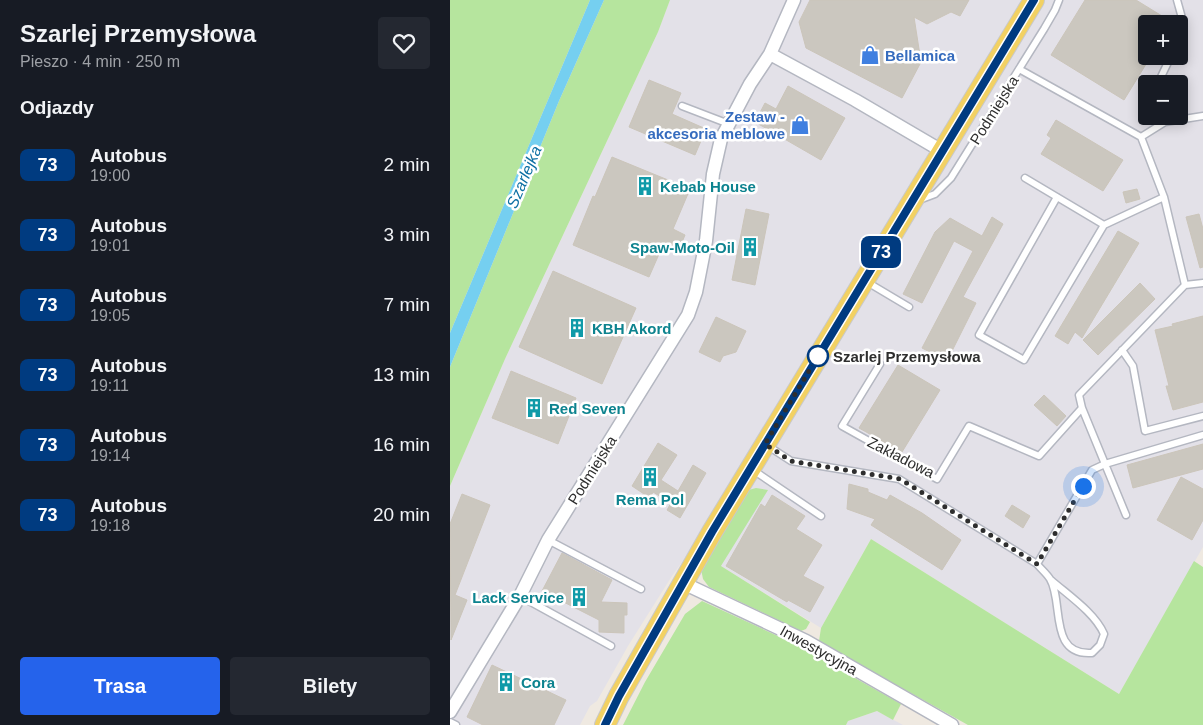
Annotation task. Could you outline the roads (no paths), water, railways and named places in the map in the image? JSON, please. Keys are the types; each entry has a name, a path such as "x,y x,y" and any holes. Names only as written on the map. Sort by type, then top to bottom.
{"main road":[{"name":"Podmiejska","path":"605,725 619,696 750,468 1034,0"}],"street":[{"name":"Podmiejska","path":"450,712 520,596 548,540 688,315 696,292 706,242 713,174 721,140 750,84 770,54 794,0"},
{"path":"770,54 855,100 942,151"},
{"name":"Inwestycyjna","path":"683,583 806,642 952,725"}],"lane":[{"name":"Podmiejska","path":"911,203 935,194 951,178 1055,10 1059,0"},
{"path":"1177,0 1181,15"},
{"path":"1019,69 1141,137 1164,197 1185,284 1203,283"},
{"path":"682,106 729,124"},
{"path":"1141,137 1165,122 1203,116"},
{"path":"1025,178 1104,225"},
{"path":"1057,197 979,335 1024,360 1104,225 1164,197"},
{"path":"864,280 910,307"},
{"name":"Zakładowa","path":"880,364 842,426 936,479 969,426 1039,456 1082,408 1079,395 1185,284"},
{"path":"1122,350 1133,366 1145,431 1203,416"},
{"path":"1082,408 1126,515"},
{"path":"1037,564 1092,470 1105,464 1203,435"},
{"path":"765,444 791,461 900,479 1037,564 1051,580 1095,618 1104,634 1100,646 1092,653 1083,654 1072,648 1063,638 1051,580"},
{"path":"750,468 821,516"},
{"path":"548,540 641,589"},
{"path":"520,596 611,646"},
{"path":"450,722 456,725"}],"water":[{"name":"Szarlejka","path":"590,0 604,0 559,101 450,367 450,333"}],"place":[{"name":"Bellamica","path":"870,55"},
{"name":"Zestaw - akcesoria meblowe","path":"800,125"},
{"name":"Kebab House","path":"645,186"},
{"name":"Spaw-Moto-Oil","path":"750,247"},
{"name":"KBH Akord","path":"577,328"},
{"name":"Szarlej Przemysłowa","path":"818,356"},
{"name":"Red Seven","path":"534,408"},
{"name":"Rema Pol","path":"650,477"},
{"name":"Lack Service","path":"579,597"},
{"name":"Cora","path":"506,682"}]}
